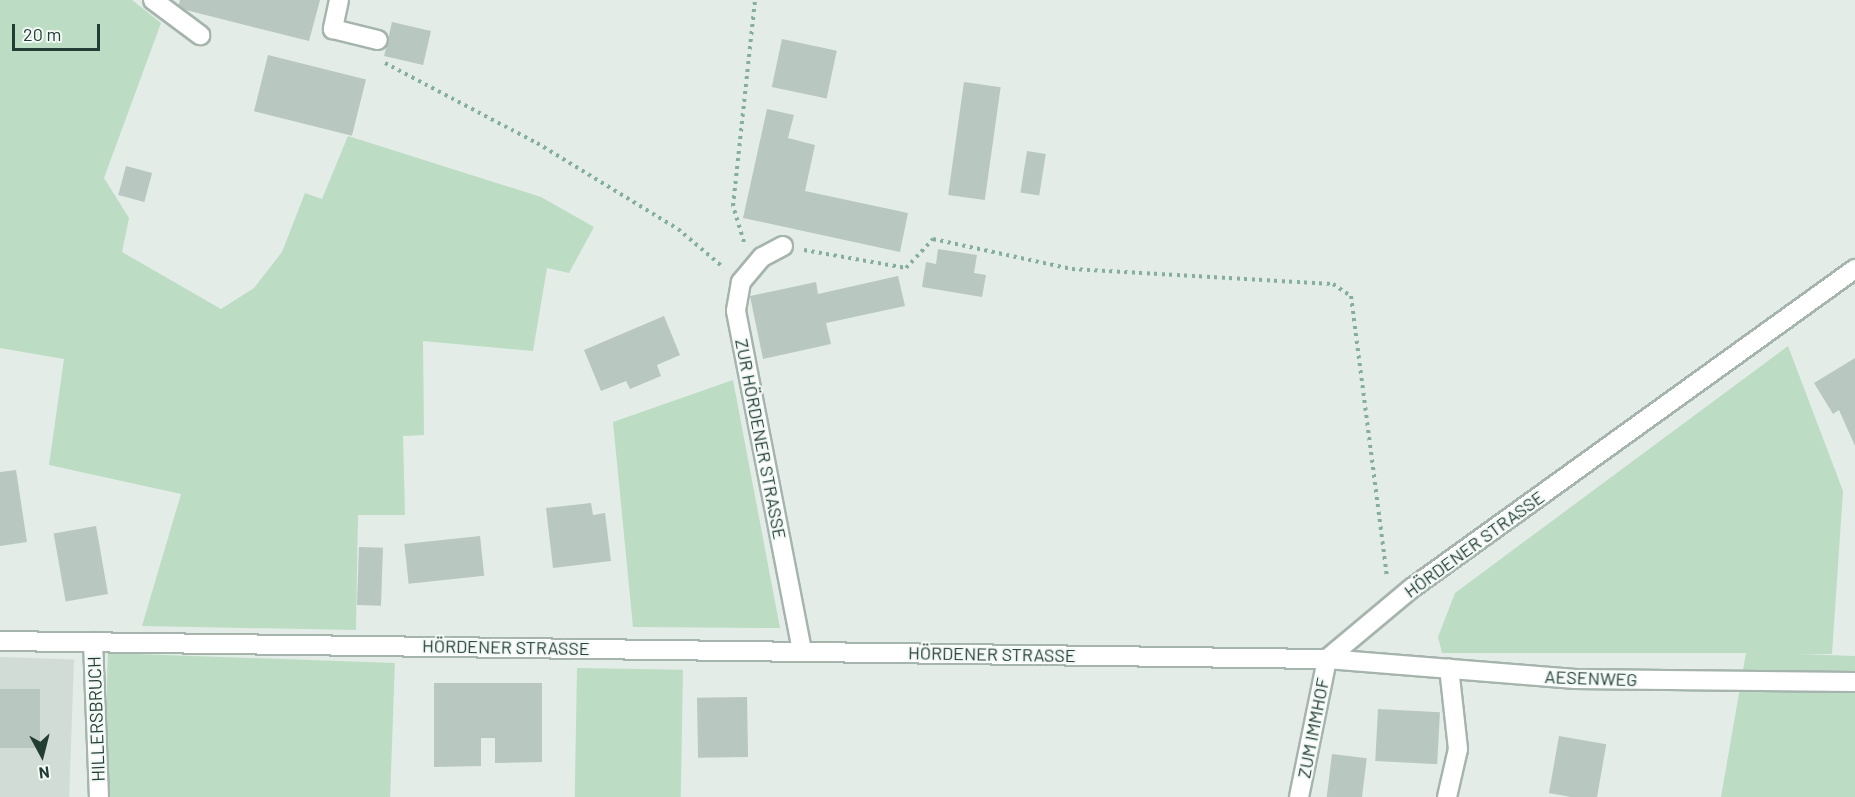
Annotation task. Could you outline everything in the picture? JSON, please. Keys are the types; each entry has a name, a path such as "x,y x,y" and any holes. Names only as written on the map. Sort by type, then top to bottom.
{"street":[{"path":"153,0 200,35"},
{"path":"339,0 333,29 378,39"},
{"path":"741,282 755,265 783,246"},
{"name":"HÖRDENER STRASSE","path":"0,641 1327,658 1390,606 1855,269"},
{"name":"ZUR HÖRDENER STRASSE","path":"741,282 736,311 802,651"},
{"name":"HILLERSBRUCH","path":"93,642 99,797"},
{"name":"AESENWEG","path":"1327,658 1575,679 1855,682"},
{"name":"ZUM IMMHOF","path":"1299,797 1327,658"},
{"path":"1448,797 1458,749 1449,669"}],"path":[{"path":"755,0 733,206 755,265"},
{"path":"378,39 372,58 418,76 678,229 741,282"},
{"path":"783,246 906,268 933,239 1072,269 1334,284 1352,296 1390,606"}],"shaded area":[{"path":"0,657 74,660 69,797 0,797"}],"green space":[{"path":"0,0 132,0 161,23 104,178 129,218 122,252 221,309 254,288 282,252 305,193 322,199 348,136 541,197 594,227 569,273 547,268 533,351 423,341 424,435 403,436 405,515 358,515 356,630 142,626 181,494 49,465 64,359 0,348"},
{"path":"1788,346 1843,491 1832,654 1800,654 1855,656 1855,797 1721,797 1746,653 1442,653 1438,637 1455,593"},
{"path":"733,380 780,628 633,627 613,422"},
{"path":"108,653 395,663 390,797 103,797"},
{"path":"577,668 683,670 681,797 575,797"}],"building":[{"path":"180,0 320,0 309,41 178,8"},
{"path":"392,22 431,31 423,65 384,56"},
{"path":"782,39 837,51 827,99 772,87"},
{"path":"268,55 366,79 352,136 254,111"},
{"path":"964,82 1001,87 985,200 948,195"},
{"path":"767,109 794,115 788,138 815,145 805,191 908,213 900,252 743,218"},
{"path":"1027,151 1046,154 1039,195 1020,192"},
{"path":"126,166 152,173 144,202 118,195"},
{"path":"938,249 977,255 974,273 986,275 982,297 922,287 926,262 936,264"},
{"path":"898,276 905,306 826,323 831,344 763,359 750,296 816,282 818,294"},
{"path":"664,316 680,355 657,365 661,376 630,389 626,381 601,391 584,350"},
{"path":"1855,358 1855,446 1839,410 1833,414 1814,383"},
{"path":"16,470 27,542 0,546 0,472"},
{"path":"591,503 593,515 605,513 611,561 553,568 546,508"},
{"path":"96,526 108,594 66,601 54,533"},
{"path":"480,536 484,576 409,584 404,544"},
{"path":"359,547 383,548 381,606 357,605"},
{"path":"434,683 542,683 542,762 495,763 495,738 481,738 481,766 434,767"},
{"path":"0,689 40,689 40,748 0,748"},
{"path":"747,697 748,757 698,758 697,698"},
{"path":"1378,709 1440,712 1437,764 1375,761"},
{"path":"1559,736 1606,744 1597,797 1571,797 1549,793"},
{"path":"1332,754 1367,758 1362,797 1327,797"}]}
